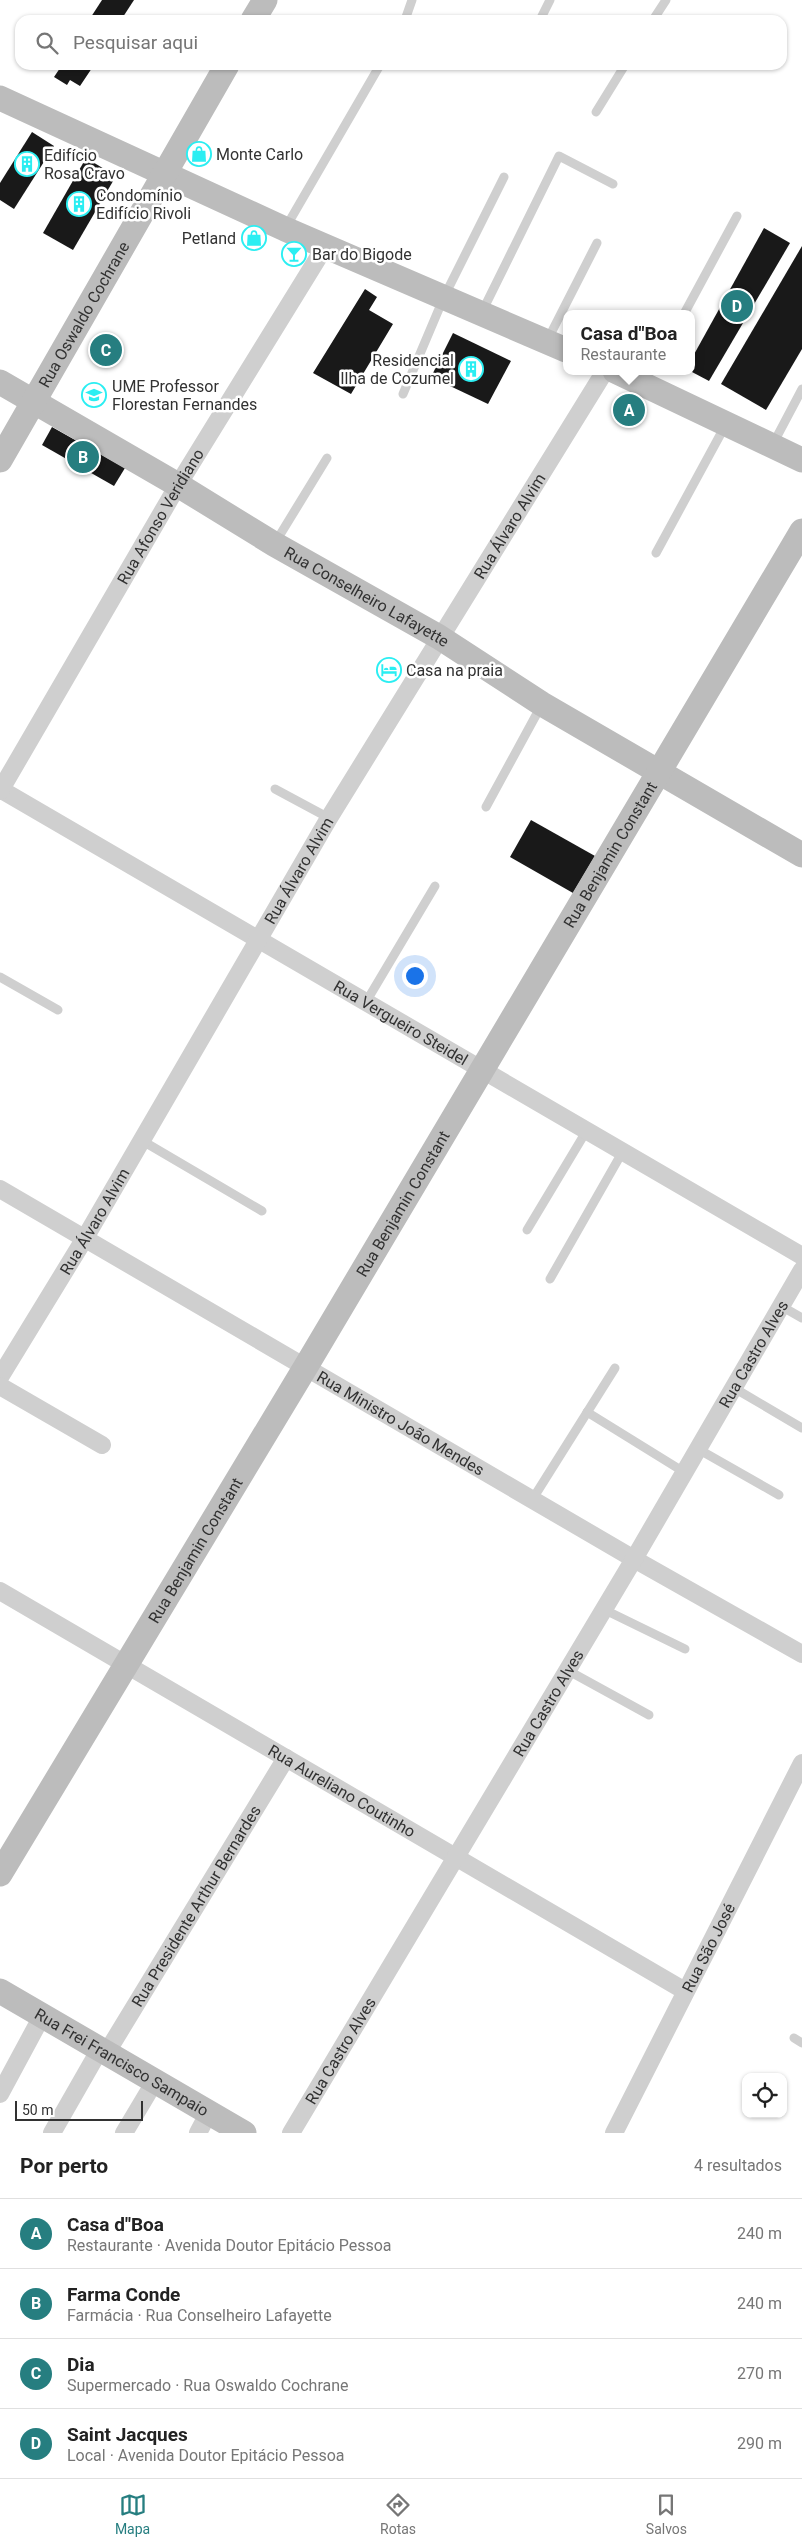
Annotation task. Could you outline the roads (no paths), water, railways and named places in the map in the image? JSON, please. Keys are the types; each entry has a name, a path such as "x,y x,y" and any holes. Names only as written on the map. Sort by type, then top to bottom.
{"street":[{"path":"256,15 265,0"},
{"name":"Rua Oswaldo Cochrane","path":"0,458 35,402 164,172 224,70"},
{"path":"0,98 285,229 326,245 481,315 556,346"},
{"name":"Rua Afonso Veridiano","path":"0,790 178,485 326,245"},
{"name":"Rua Álvaro Alvim","path":"0,1377 85,1238 329,818 603,375"},
{"path":"626,375 647,383 772,447 802,460"},
{"name":"Rua Conselheiro Lafayette","path":"0,382 178,485 274,544 440,637 542,704 802,855"},
{"name":"Rua Benjamin Constant","path":"0,1874 305,1368 802,531"},
{"name":"Rua Vergueiro Steidel","path":"0,790 802,1256"},
{"name":"Rua Ministro João Mendes","path":"0,1190 532,1500 802,1654"},
{"name":"Rua Castro Alves","path":"292,2133 634,1559 802,1270"},
{"path":"0,1386 102,1445"},
{"name":"Rua Aureliano Coutinho","path":"0,1591 685,1992"},
{"name":"Rua Presidente Arthur Bernardes","path":"52,2133 286,1758"},
{"name":"Rua São José","path":"614,2133 802,1763"},
{"name":"Rua Frei Francisco Sampaio","path":"0,1992 155,2081 203,2123 244,2133"},
{"path":"0,2094 42,2016"},
{"path":"124,2133 155,2081"}],"lane":[{"path":"407,15 412,0"},
{"path":"542,15 550,0"},
{"path":"656,15 666,0"},
{"path":"285,229 377,70"},
{"path":"596,112 622,70"},
{"path":"481,315 559,156 612,184"},
{"path":"403,394 444,297 504,177"},
{"path":"686,310 738,216"},
{"path":"570,310 597,243"},
{"path":"556,346 563,328"},
{"path":"772,447 802,390"},
{"path":"656,553 726,424"},
{"path":"274,544 327,458"},
{"path":"486,806 542,704"},
{"path":"275,789 329,818"},
{"path":"366,1002 435,886"},
{"path":"0,977 58,1010"},
{"path":"527,1230 587,1130"},
{"path":"141,1140 262,1211"},
{"path":"550,1278 623,1151"},
{"path":"781,1306 802,1318"},
{"path":"532,1500 615,1368"},
{"path":"734,1388 802,1428"},
{"path":"587,1412 684,1472"},
{"path":"698,1449 778,1495"},
{"path":"603,1609 685,1649"},
{"path":"567,1670 649,1715"}],"place":[{"name":"Monte Carlo","path":"199,154"},
{"name":"Edifício Rosa Cravo","path":"27,164"},
{"name":"Condomínio Edifício Rivoli","path":"79,204"},
{"name":"Petland","path":"254,238"},
{"name":"Bar do Bigode","path":"294,254"},
{"name":"Saint Jacques","path":"737,306"},
{"name":"Dia","path":"106,350"},
{"name":"Residencial Ilha de Cozumel","path":"471,369"},
{"name":"UME Professor Florestan Fernandes","path":"94,395"},
{"name":"Casa d\"Boa","path":"629,410"},
{"name":"Farma Conde","path":"83,457"},
{"name":"Casa na praia","path":"389,670"}]}
